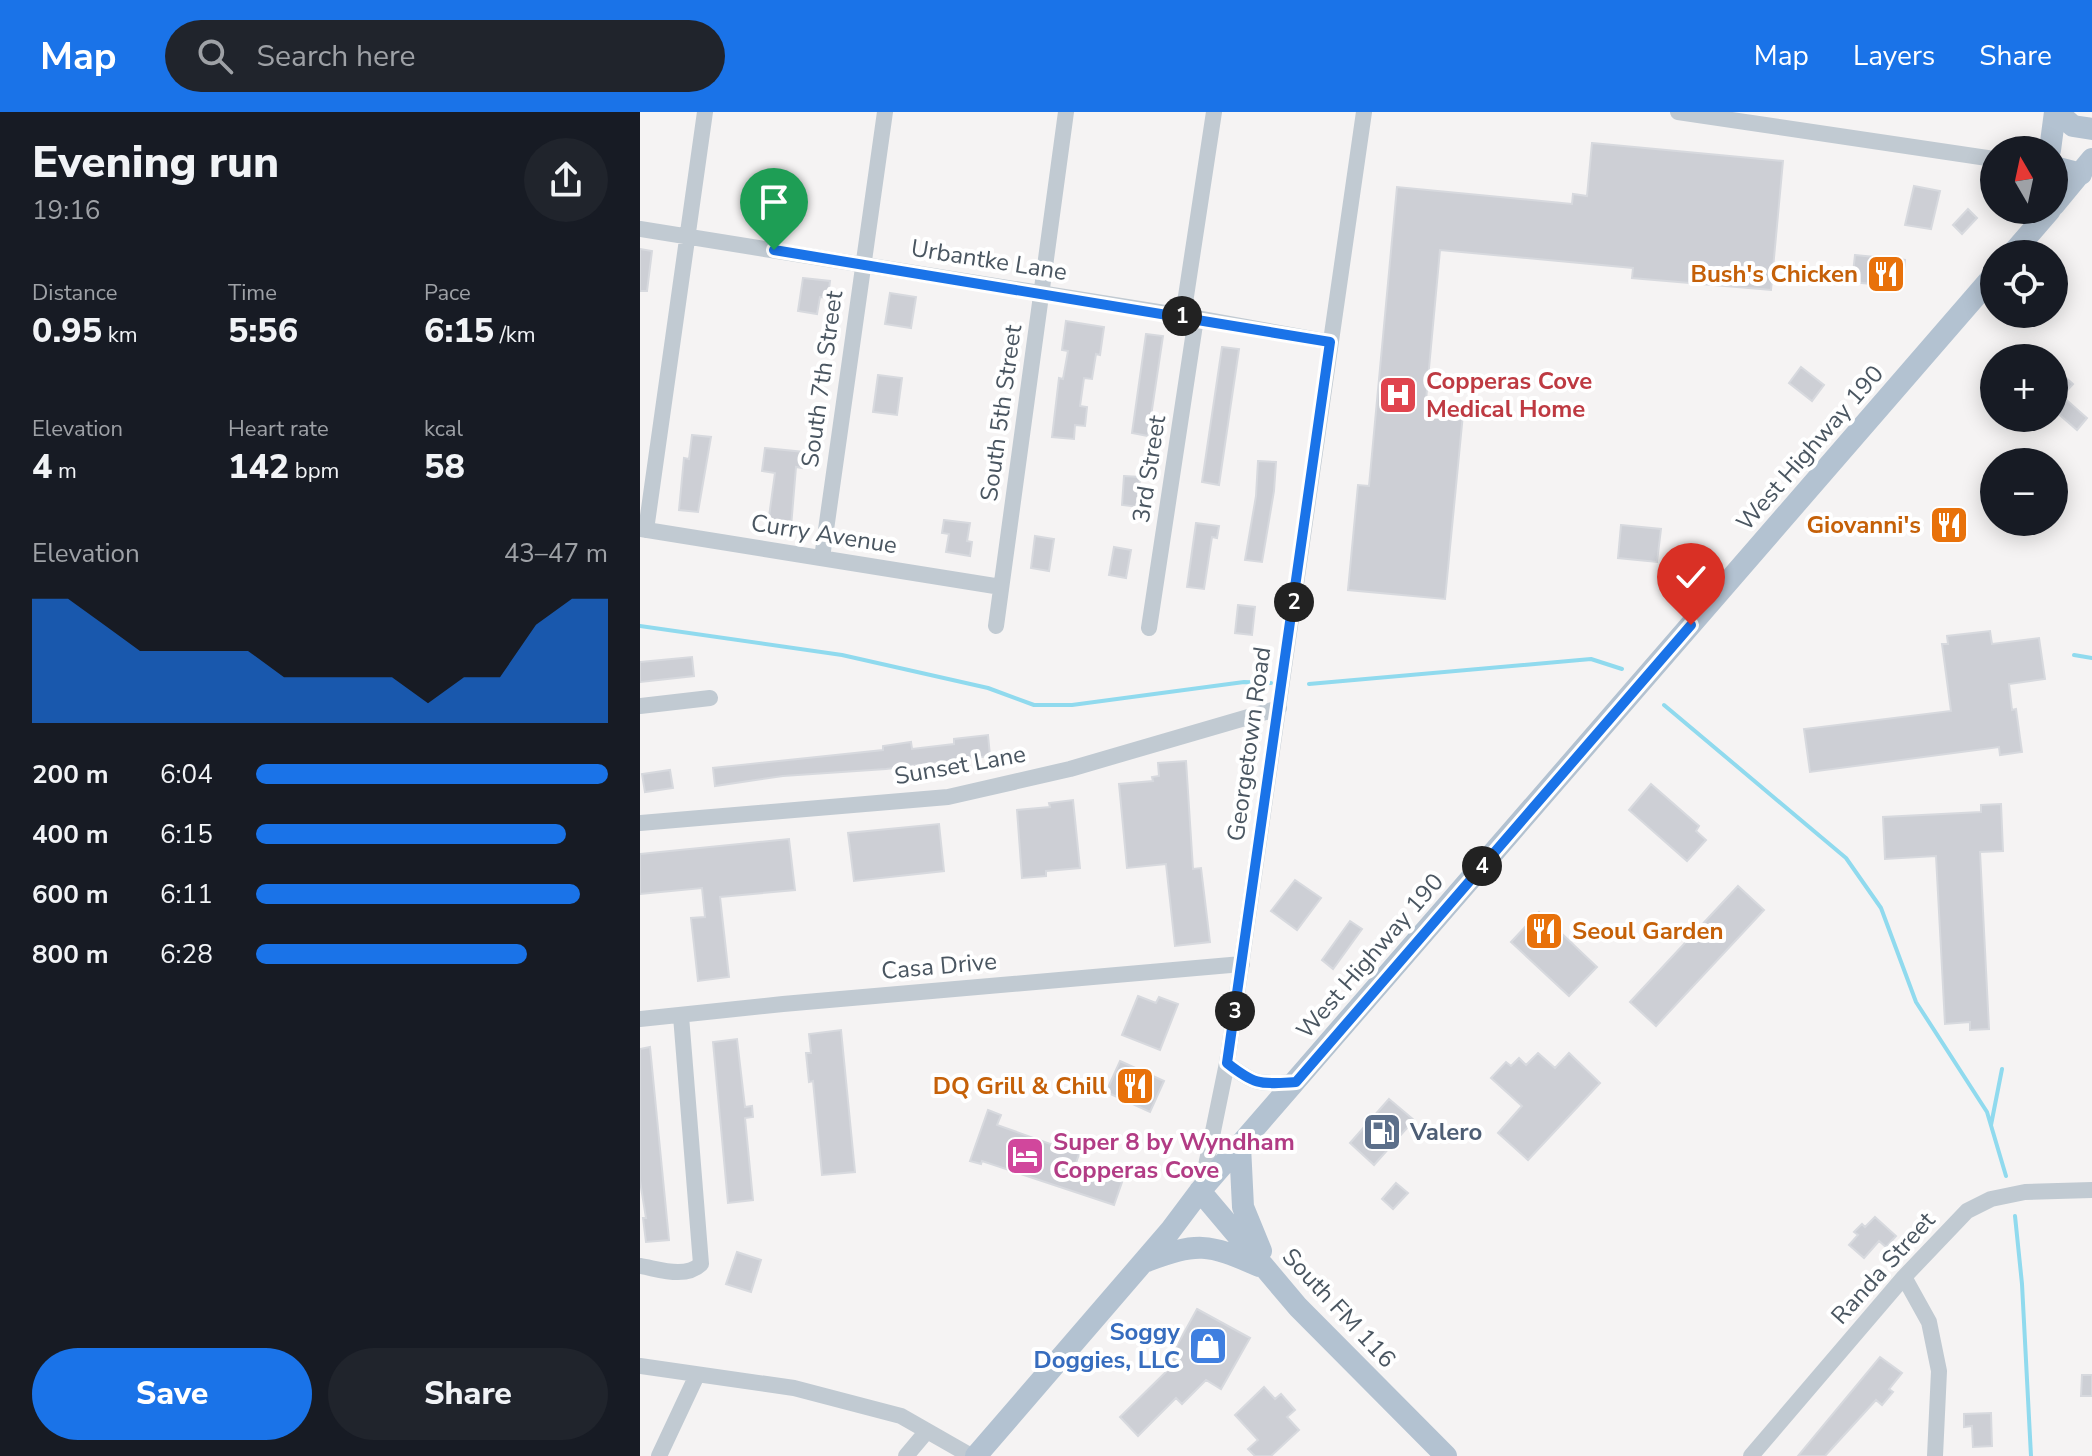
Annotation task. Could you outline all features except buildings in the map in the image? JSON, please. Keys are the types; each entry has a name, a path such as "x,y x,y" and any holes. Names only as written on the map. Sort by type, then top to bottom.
{"main road":[{"path":"2056,112 2073,126 2092,129"},
{"path":"2052,136 2056,112"},
{"path":"2068,168 2088,170"},
{"path":"2068,191 2088,170"},
{"path":"2024,240 2038,224"},
{"name":"West Highway 190","path":"974,1456 1980,291"},
{"path":"1240,1146 1243,1207 1270,1274"},
{"name":"South FM 116","path":"1200,1191 1308,1317 1446,1456"},
{"path":"1143,1263 1175,1251 1208,1246 1270,1274"}],"street":[{"path":"643,529 705,112"},
{"name":"South 7th Street","path":"822,558 885,112"},
{"name":"South 5th Street","path":"996,626 1066,112"},
{"name":"3rd Street","path":"1149,628 1214,112"},
{"name":"Georgetown Road","path":"1200,1191 1227,1063 1364,112"},
{"path":"1678,112 1980,157"},
{"name":"Urbantke Lane","path":"640,229 1330,342"},
{"name":"Curry Avenue","path":"643,529 1001,587"},
{"path":"640,706 710,698"},
{"name":"Sunset Lane","path":"640,823 948,797 1070,769 1279,708"},
{"name":"Casa Drive","path":"640,1019 1242,964"},
{"path":"640,1266 682,1273 692,1271 701,1264 681,1016"},
{"path":"1227,1063 1249,1080 1262,1084 1296,1082"},
{"name":"Randa Street","path":"1751,1456 1904,1277 1967,1211 1991,1199 2025,1192 2092,1190"},
{"path":"1904,1277 1929,1322 1939,1371 1935,1456"},
{"path":"640,1366 794,1388 901,1416 974,1456"},
{"path":"659,1456 697,1375"},
{"path":"906,1456 927,1431"}],"waterway":[{"path":"640,626 842,655 988,688 1034,705 1072,705 1244,682 1271,683"},
{"path":"2074,655 2092,658"},
{"path":"1309,684 1591,659 1622,669"},
{"path":"1664,705 1846,858 1881,908 1916,1002 1987,1112 2006,1176"},
{"path":"1991,1125 2002,1069"},
{"path":"2015,1216 2022,1284 2031,1456"}],"place":[{"name":"Bush's Chicken","path":"1886,274"},
{"name":"Copperas Cove Medical Home","path":"1398,395"},
{"name":"Giovanni's","path":"1949,525"},
{"name":"Seoul Garden","path":"1544,931"},
{"name":"DQ Grill & Chill","path":"1135,1086"},
{"name":"Valero","path":"1382,1132"},
{"name":"Super 8 by Wyndham Copperas Cove","path":"1025,1156"},
{"name":"Soggy Doggies, LLC","path":"1208,1346"}],"route":[{"path":"774,250 1330,342 1227,1063 1249,1080 1262,1084 1296,1082 1691,625"}]}
